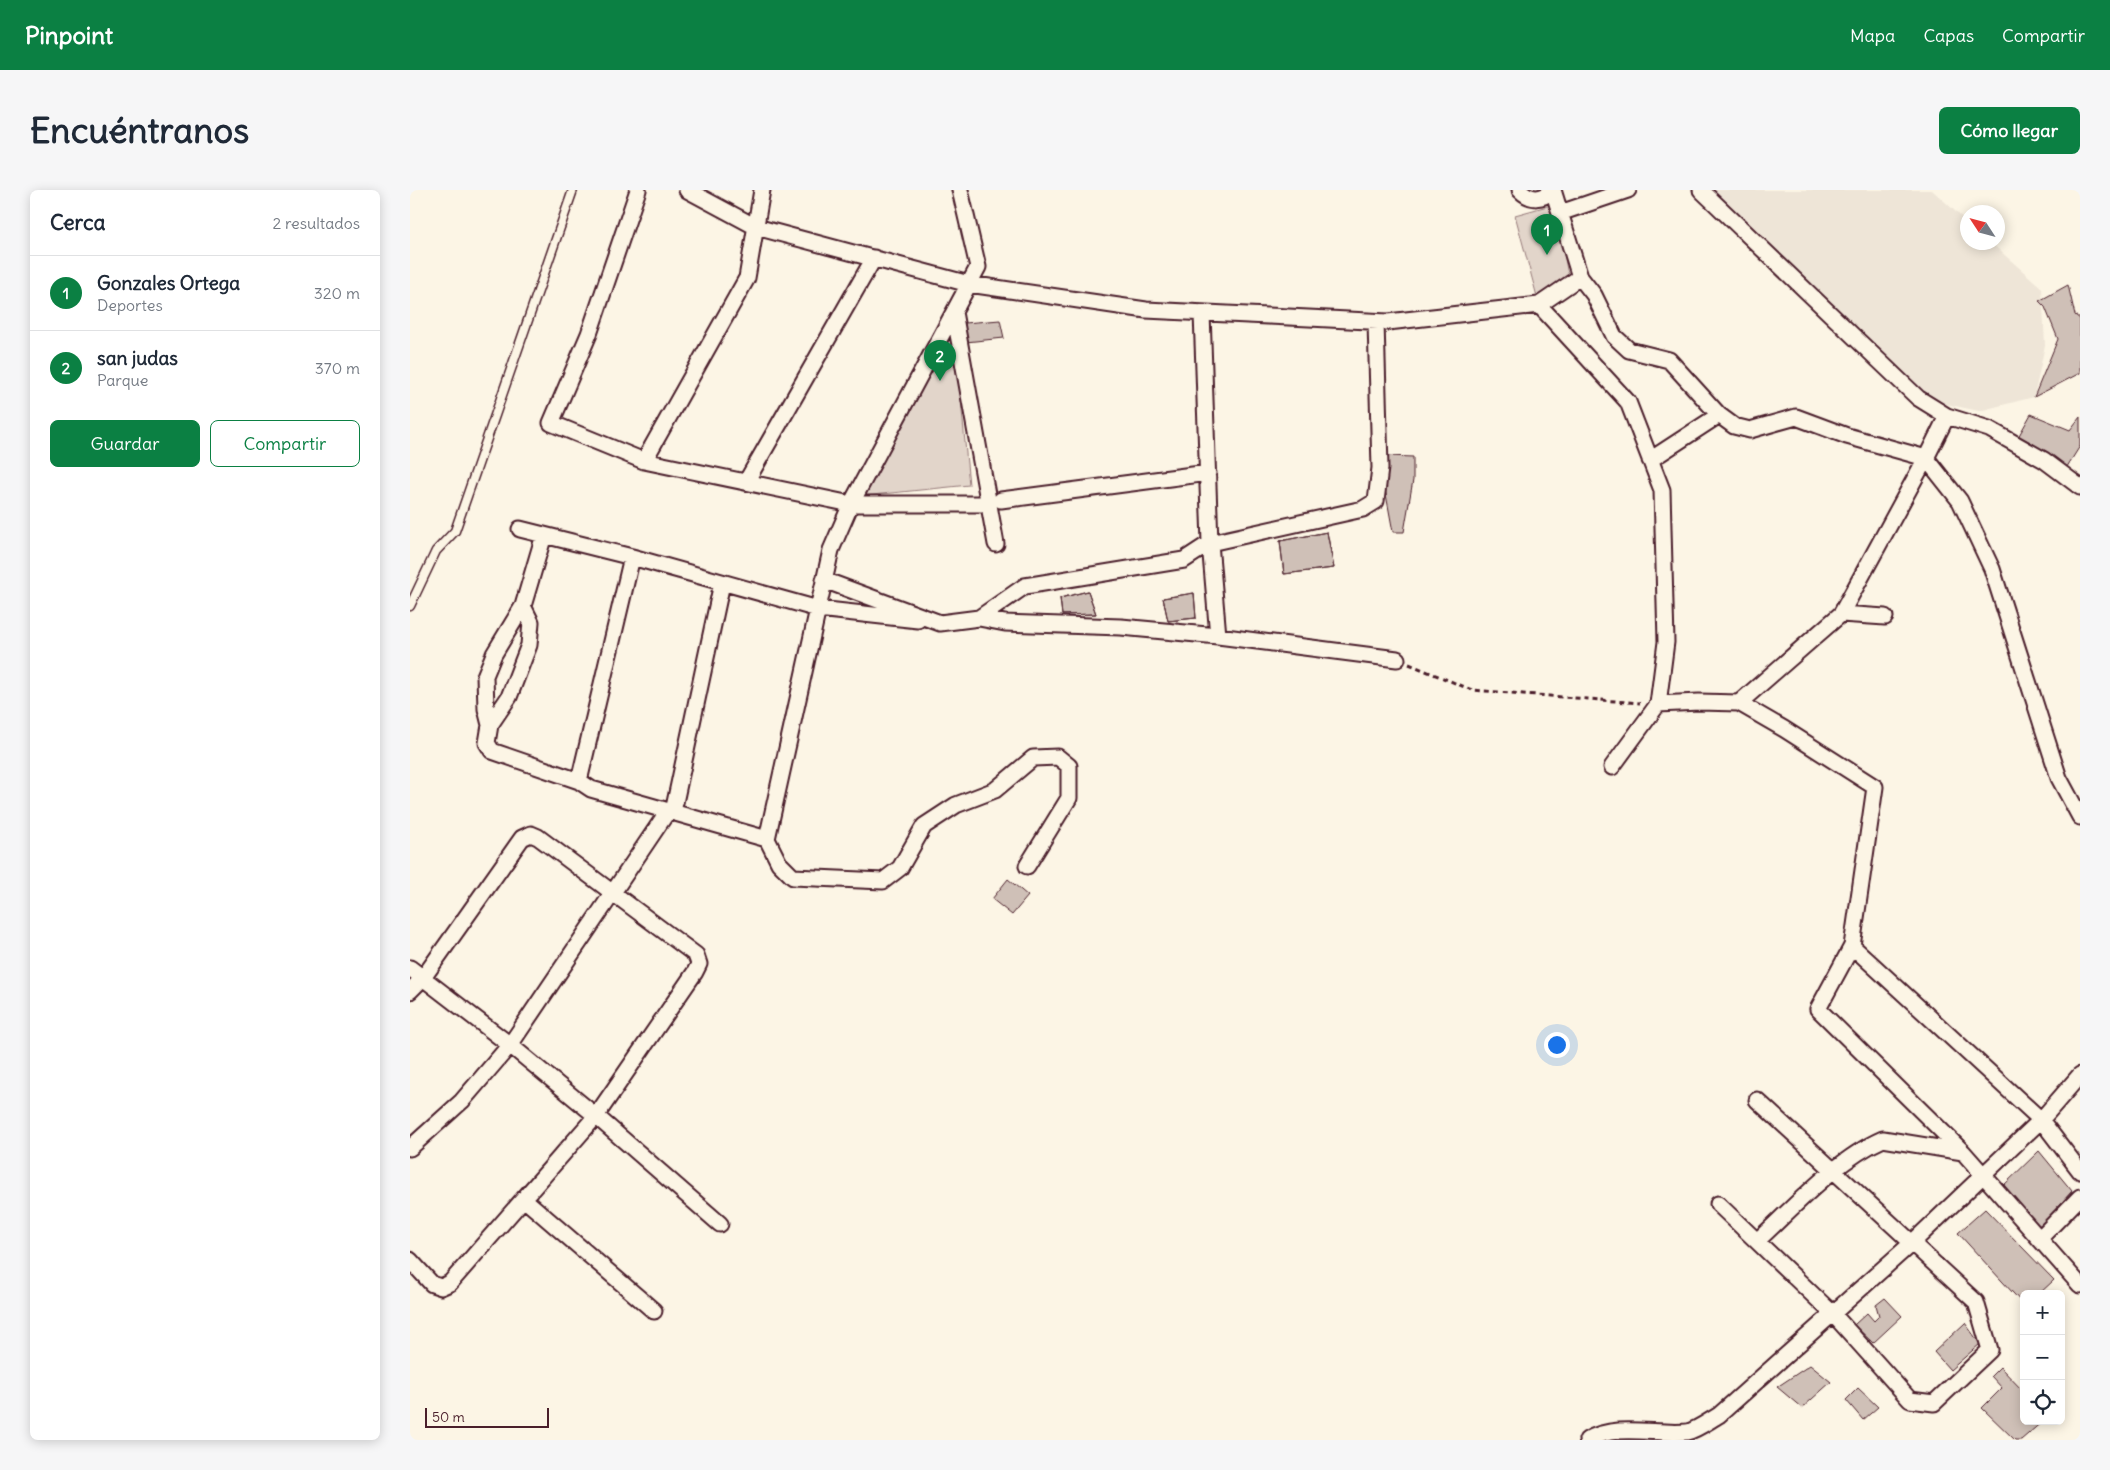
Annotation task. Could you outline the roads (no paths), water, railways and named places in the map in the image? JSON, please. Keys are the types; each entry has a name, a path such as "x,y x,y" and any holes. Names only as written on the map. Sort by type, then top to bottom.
{"street":[{"path":"638,190 589,334 551,423 644,461 850,504 995,502 1208,473"},
{"path":"687,190 756,227 969,284 1146,310 1388,322 1539,305 1580,277"},
{"path":"644,461 747,278 762,190"},
{"path":"960,190 978,268 850,504 831,550 767,839 779,863 793,877 883,880 900,868 924,826 956,806 995,790 1033,758 1058,756 1070,766 1069,798 1027,866"},
{"path":"1520,190 1532,198 1540,198 1553,190 1580,277 1594,295 1614,336 1629,350 1669,360 1719,415 1734,426 1750,430 1796,417 1847,436 1926,458 1960,501 1992,569 2059,778 2080,817"},
{"path":"1560,213 1628,190"},
{"path":"1701,190 1918,398 1946,416 1989,430 2044,460 2080,487"},
{"path":"746,482 874,258"},
{"path":"1539,305 1628,402 1662,490 1666,642 1658,704 1612,767"},
{"path":"954,312 995,502 996,544"},
{"path":"1202,313 1210,543 1218,636"},
{"path":"979,618 1025,586 1184,560 1210,543 1363,509 1376,501 1380,468 1376,322"},
{"path":"1650,460 1719,415"},
{"path":"1739,703 1841,614 1926,458 1946,416"},
{"path":"520,529 632,557 818,609 940,623 979,618 1005,623 1121,627 1218,636 1397,659"},
{"path":"490,724 486,709 485,676 494,654 524,606 544,534"},
{"path":"579,781 632,557"},
{"path":"824,580 940,623"},
{"path":"410,1148 462,1101 510,1045 655,831 670,812 722,583"},
{"path":"524,606 531,622 529,645 509,697 490,724 486,743 492,752 579,781 591,789 767,839"},
{"path":"1841,614 1885,617"},
{"path":"1658,704 1739,703 1875,787 1852,946 1818,1009 1963,1152 2080,1285"},
{"path":"410,992 423,978 522,838 531,834 616,888 696,955 699,964 596,1116 450,1283 441,1287 432,1284 410,1260"},
{"path":"1852,946 2041,1120 2080,1171"},
{"path":"410,968 510,1045 596,1116 720,1224"},
{"path":"1587,1440 1598,1434 1642,1430 1689,1432 1719,1415 1913,1242 2041,1120 2080,1075"},
{"path":"1718,1204 1832,1314 1910,1400 1934,1403 1990,1350 1976,1302 1757,1100"},
{"path":"1757,1240 1834,1170 1873,1143 1883,1139 1963,1152"},
{"path":"2040,1238 2080,1197"},
{"path":"524,1199 654,1311"}],"lane":[{"path":"410,606 436,551 455,531 573,190"}],"place":[{"name":"Gonzales Ortega","path":"1547,255"},
{"name":"san judas","path":"940,381"}]}
